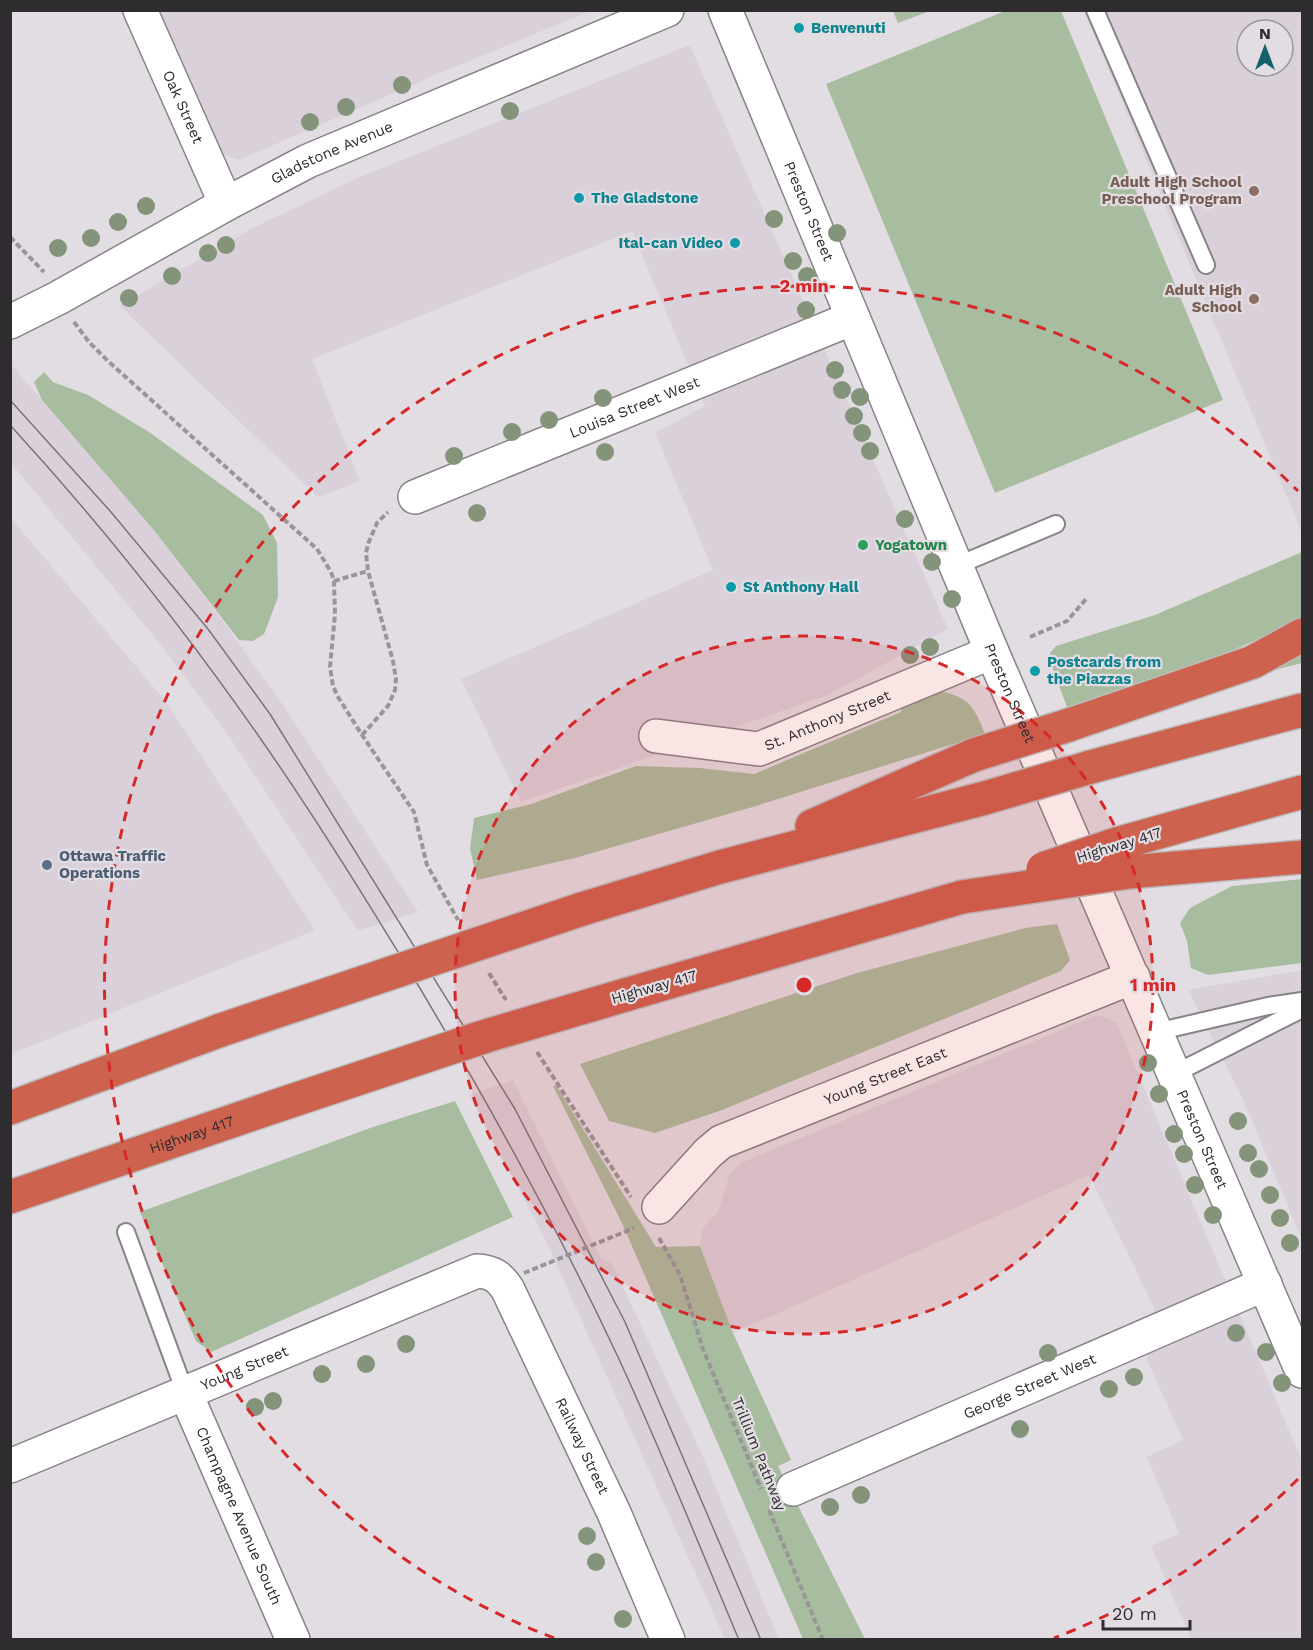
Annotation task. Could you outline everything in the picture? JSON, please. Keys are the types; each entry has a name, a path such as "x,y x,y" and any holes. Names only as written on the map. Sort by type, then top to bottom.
{"highway":[{"path":"720,867 974,755 1253,662 1302,635"},
{"path":"10,1108 221,1030 582,909 720,867 985,798 1302,710"},
{"name":"Highway 417","path":"10,1197 486,1036 962,897 1124,858 1302,792"},
{"path":"1124,858 1302,857"}],"street":[{"name":"Oak Street","path":"140,10 226,204"},
{"name":"Gladstone Avenue","path":"10,322 308,161 668,10"},
{"name":"Preston Street","path":"725,10 992,652 1302,1371"},
{"name":"Louisa Street West","path":"415,497 853,318"},
{"name":"St. Anthony Street","path":"656,736 759,749 992,652"},
{"name":"Young Street East","path":"659,1207 708,1153 721,1142 1133,977"},
{"name":"Young Street","path":"10,1467 477,1271"},
{"name":"Railway Street","path":"477,1271 488,1271 501,1279 508,1290 614,1513 668,1640"},
{"name":"George Street West","path":"776,1499 1265,1284"},
{"name":"Champagne Avenue South","path":"185,1392 293,1640"}],"lane":[{"path":"1095,10 1206,265"},
{"path":"956,566 1056,524"},
{"path":"1156,1032 1268,1006 1302,1001"},
{"path":"1174,1074 1302,1009"},
{"path":"126,1232 185,1392"}],"path":[{"path":"10,237 48,276 71,319 89,342 317,549 334,581 335,606 330,667 333,686 338,698 362,735 388,706 395,690 396,680 393,661 368,571 366,553 368,544 377,523 397,505 415,497"},
{"path":"334,581 368,571"},
{"path":"1030,637 1067,621 1087,598"},
{"path":"524,1273 634,1228"},
{"name":"Trillium Pathway","path":"680,1275 703,1349 776,1499 823,1640"}],"shaded area":[{"path":"154,11 591,11 239,160 215,152"},
{"name":"Adult High School","path":"1084,11 1302,11 1302,533"},
{"path":"690,45 948,629 828,695 521,802 461,679 713,570 655,433 705,406 632,231 312,359 360,481 318,497 120,306 251,229 362,176"},
{"path":"10,363 153,529 219,616 283,705 418,912 358,931 230,738 165,650 11,463"},
{"path":"10,517 166,702 315,930 11,1054"},
{"path":"1302,970 1302,1240 1244,1102 1188,990"},
{"path":"1097,1015 1116,1022 1302,1461 1302,1639 1191,1639 1151,1546 1179,1534 1147,1457 1183,1440 1147,1360 1154,1307 1089,1175 733,1333 700,1246 702,1229 718,1212 729,1176 741,1163"},
{"path":"513,1080 601,1258 612,1264 700,1450 779,1639 725,1639 545,1239 469,1095"}],"green space":[{"path":"893,11 930,11 898,23"},
{"path":"1005,11 1061,11 1223,400 995,493 826,84"},
{"path":"44,372 53,382 88,395 149,432 263,515 277,543 278,597 264,634 253,641 239,640 153,529 42,400 34,382"},
{"path":"1302,552 1302,620 1224,654 1067,707 1050,662 1050,653 1056,646 1155,615"},
{"path":"1302,649 1302,663 1267,672"},
{"path":"925,687 964,700 975,712 985,734 756,806 575,858 477,880 470,849 474,818 531,804 636,766 700,768 754,774 901,712 901,700"},
{"path":"1302,879 1302,963 1208,975 1191,968 1187,941 1180,923 1190,908 1232,886"},
{"path":"1057,924 1070,960 1061,971 722,1110 655,1133 609,1121 580,1064 857,973 1025,928"},
{"path":"556,1085 656,1247 700,1246 733,1333 791,1460 778,1466 865,1639 803,1639 621,1221 553,1086"},
{"path":"455,1101 513,1217 211,1352 196,1341 140,1212 373,1127"}],"tram line":[{"path":"10,400 111,512 208,629 270,714 515,1109 625,1322 761,1640"},
{"path":"10,425 109,538 231,697 321,829 418,985 471,1076 572,1262 649,1427 739,1640"}],"place":[{"name":"Benvenuti","path":"799,28"},
{"name":"Adult High School Preschool Program","path":"1254,191"},
{"name":"The Gladstone","path":"579,198"},
{"name":"Ital-can Video","path":"735,243"},
{"name":"Adult High School","path":"1254,299"},
{"name":"Yogatown","path":"863,545"},
{"name":"St Anthony Hall","path":"731,587"},
{"name":"Postcards from the Piazzas","path":"1035,671"},
{"name":"Ottawa Traffic Operations","path":"47,865"}]}
